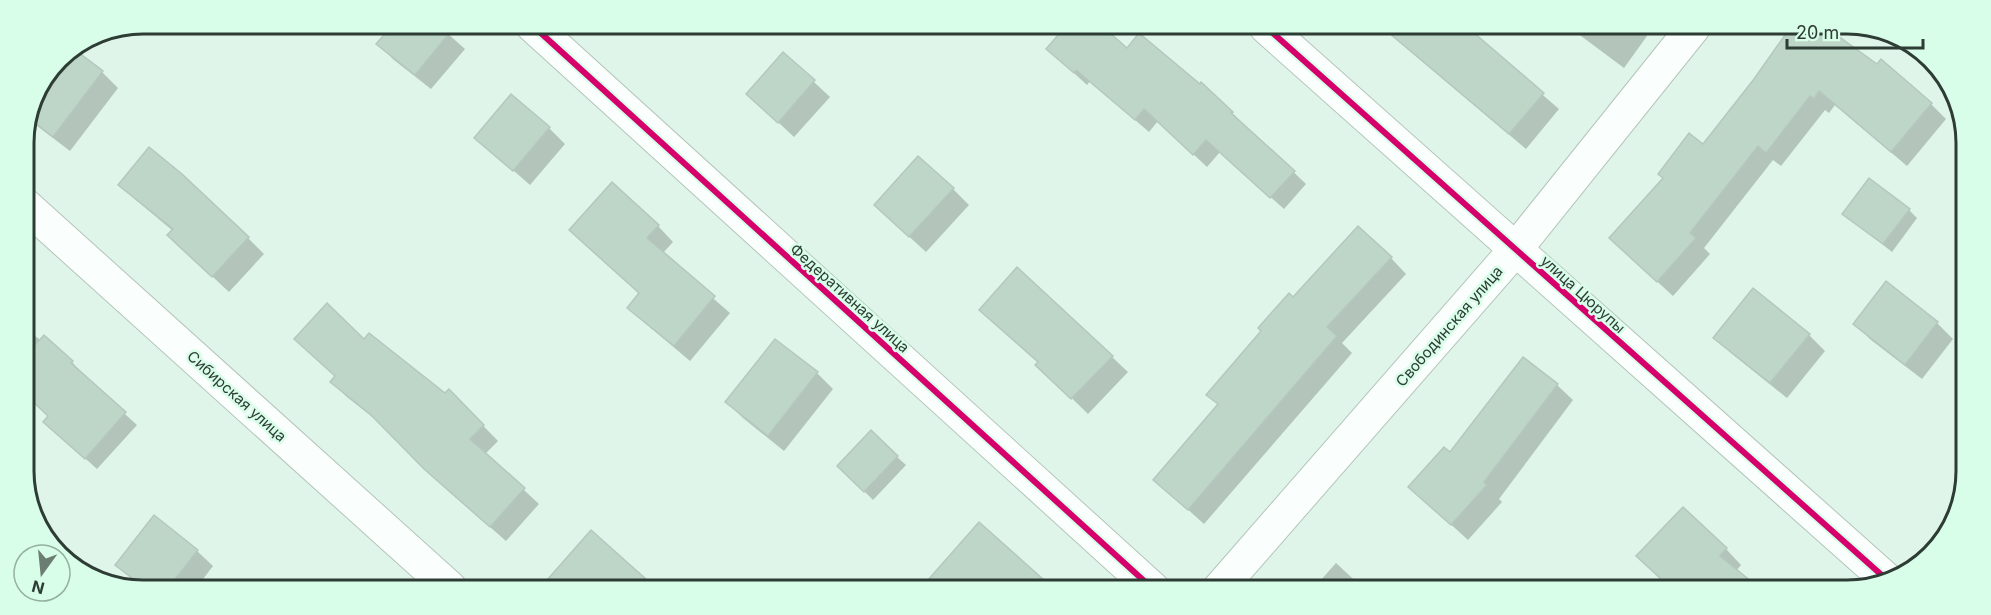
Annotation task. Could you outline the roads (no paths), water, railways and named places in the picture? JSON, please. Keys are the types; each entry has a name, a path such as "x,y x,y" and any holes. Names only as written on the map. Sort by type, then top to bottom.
{"street":[{"name":"Федеративная улица","path":"542,34 1143,580"},
{"name":"улица Цюрупы","path":"1274,34 1881,575"},
{"name":"Свободинская улица","path":"1227,580 1515,250 1688,34"},
{"name":"Сибирская улица","path":"35,214 441,580"}]}
